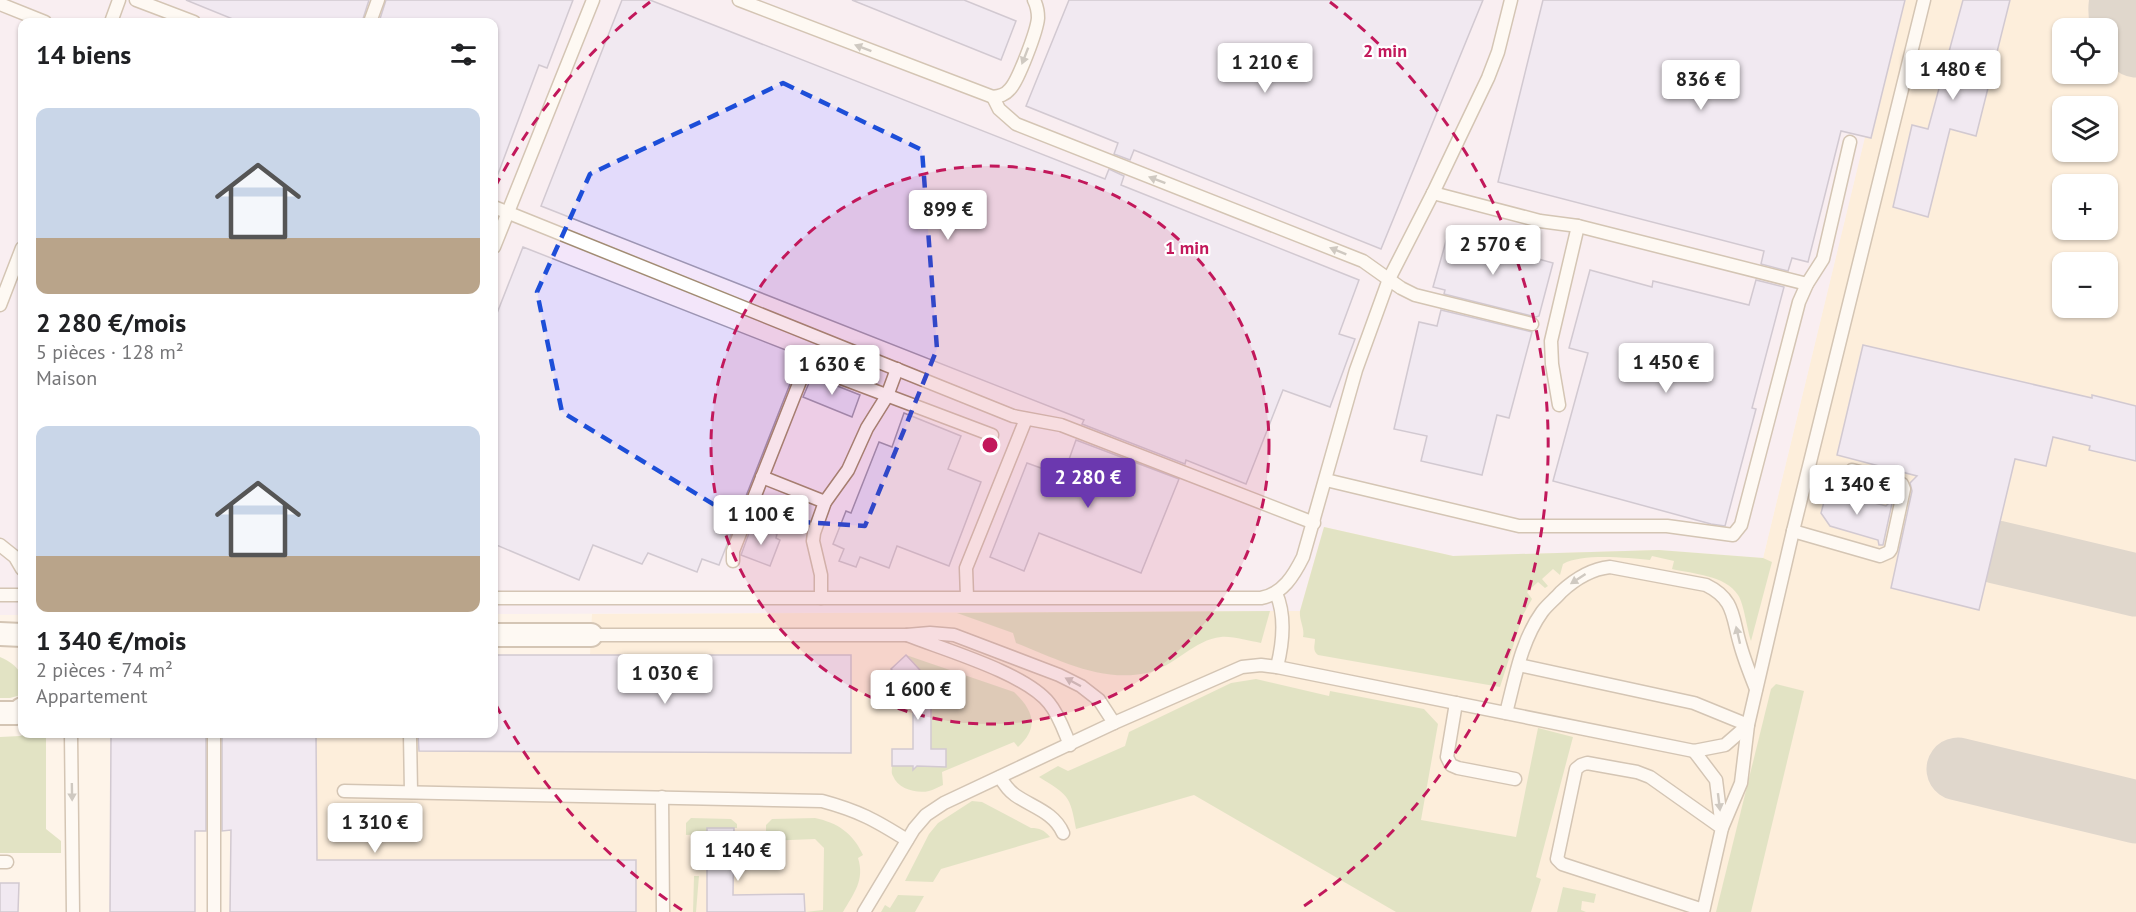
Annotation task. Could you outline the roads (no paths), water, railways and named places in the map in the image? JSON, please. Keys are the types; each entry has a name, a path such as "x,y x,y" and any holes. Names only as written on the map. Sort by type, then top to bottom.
{"street":[{"path":"0,634 18,635"},
{"path":"498,635 591,635"},
{"path":"0,713 18,712"}],"lane":[{"path":"112,18 119,0"},
{"path":"136,0 183,18"},
{"path":"371,18 378,0"},
{"path":"498,238 593,0"},
{"path":"739,0 993,97 1002,95 1011,89 1017,78 1037,25 1038,16 1034,0"},
{"path":"498,598 1262,598 1276,593 1298,567 1314,523 1356,370 1389,279 1488,78 1498,52 1511,0"},
{"path":"1722,828 1650,777 1636,772 1587,763 1576,769 1557,859 1562,864 1703,911 1722,828 1741,783 1748,725 1793,531 1924,0"},
{"path":"0,4 35,18"},
{"path":"993,97 999,109 1016,124 1363,261 1401,288 1421,297 1532,324"},
{"path":"1326,480 1519,526 1666,526 1733,536 1741,525 1793,322 1807,284 1823,259 1850,142"},
{"path":"1433,193 1540,221 1578,226 1807,284"},
{"path":"498,209 1012,416 1061,425 1314,523"},
{"path":"1559,405 1552,364 1551,341 1578,226"},
{"path":"0,306 18,259"},
{"path":"733,561 734,551 762,477 807,368 812,367 992,435"},
{"path":"821,598 821,575 813,541 814,533 825,502 844,478 867,428 887,396 897,369"},
{"path":"967,597 966,568 1026,419"},
{"path":"1793,531 1880,556 1892,549 1904,489 1902,484 1852,471"},
{"path":"762,477 825,502"},
{"path":"0,545 18,562"},
{"path":"1506,713 1532,628 1543,610 1569,585 1599,568 1610,567 1706,585 1716,590 1730,607 1739,644 1756,690"},
{"path":"1276,593 1282,612 1281,649 1277,667"},
{"path":"0,595 18,596"},
{"path":"591,635 907,635 930,633 954,635 1059,675 1081,686 1099,700 1114,723"},
{"path":"907,635 1014,677 1034,689 1049,703 1070,745"},
{"path":"864,912 906,840 926,815 944,803 1114,723 1242,667 1261,665 1277,667 1694,752 1725,745 1748,725"},
{"path":"1519,665 1694,703 1748,725"},
{"path":"1456,703 1447,757 1451,765 1515,778"},
{"path":"71,738 73,912"},
{"path":"214,738 214,912"},
{"path":"410,738 411,792"},
{"path":"1694,752 1716,780 1722,828"},
{"path":"1000,777 1015,795 1046,812 1060,824 1063,833"},
{"path":"344,791 822,801 852,809 906,840"},
{"path":"662,797 663,912"}]}
